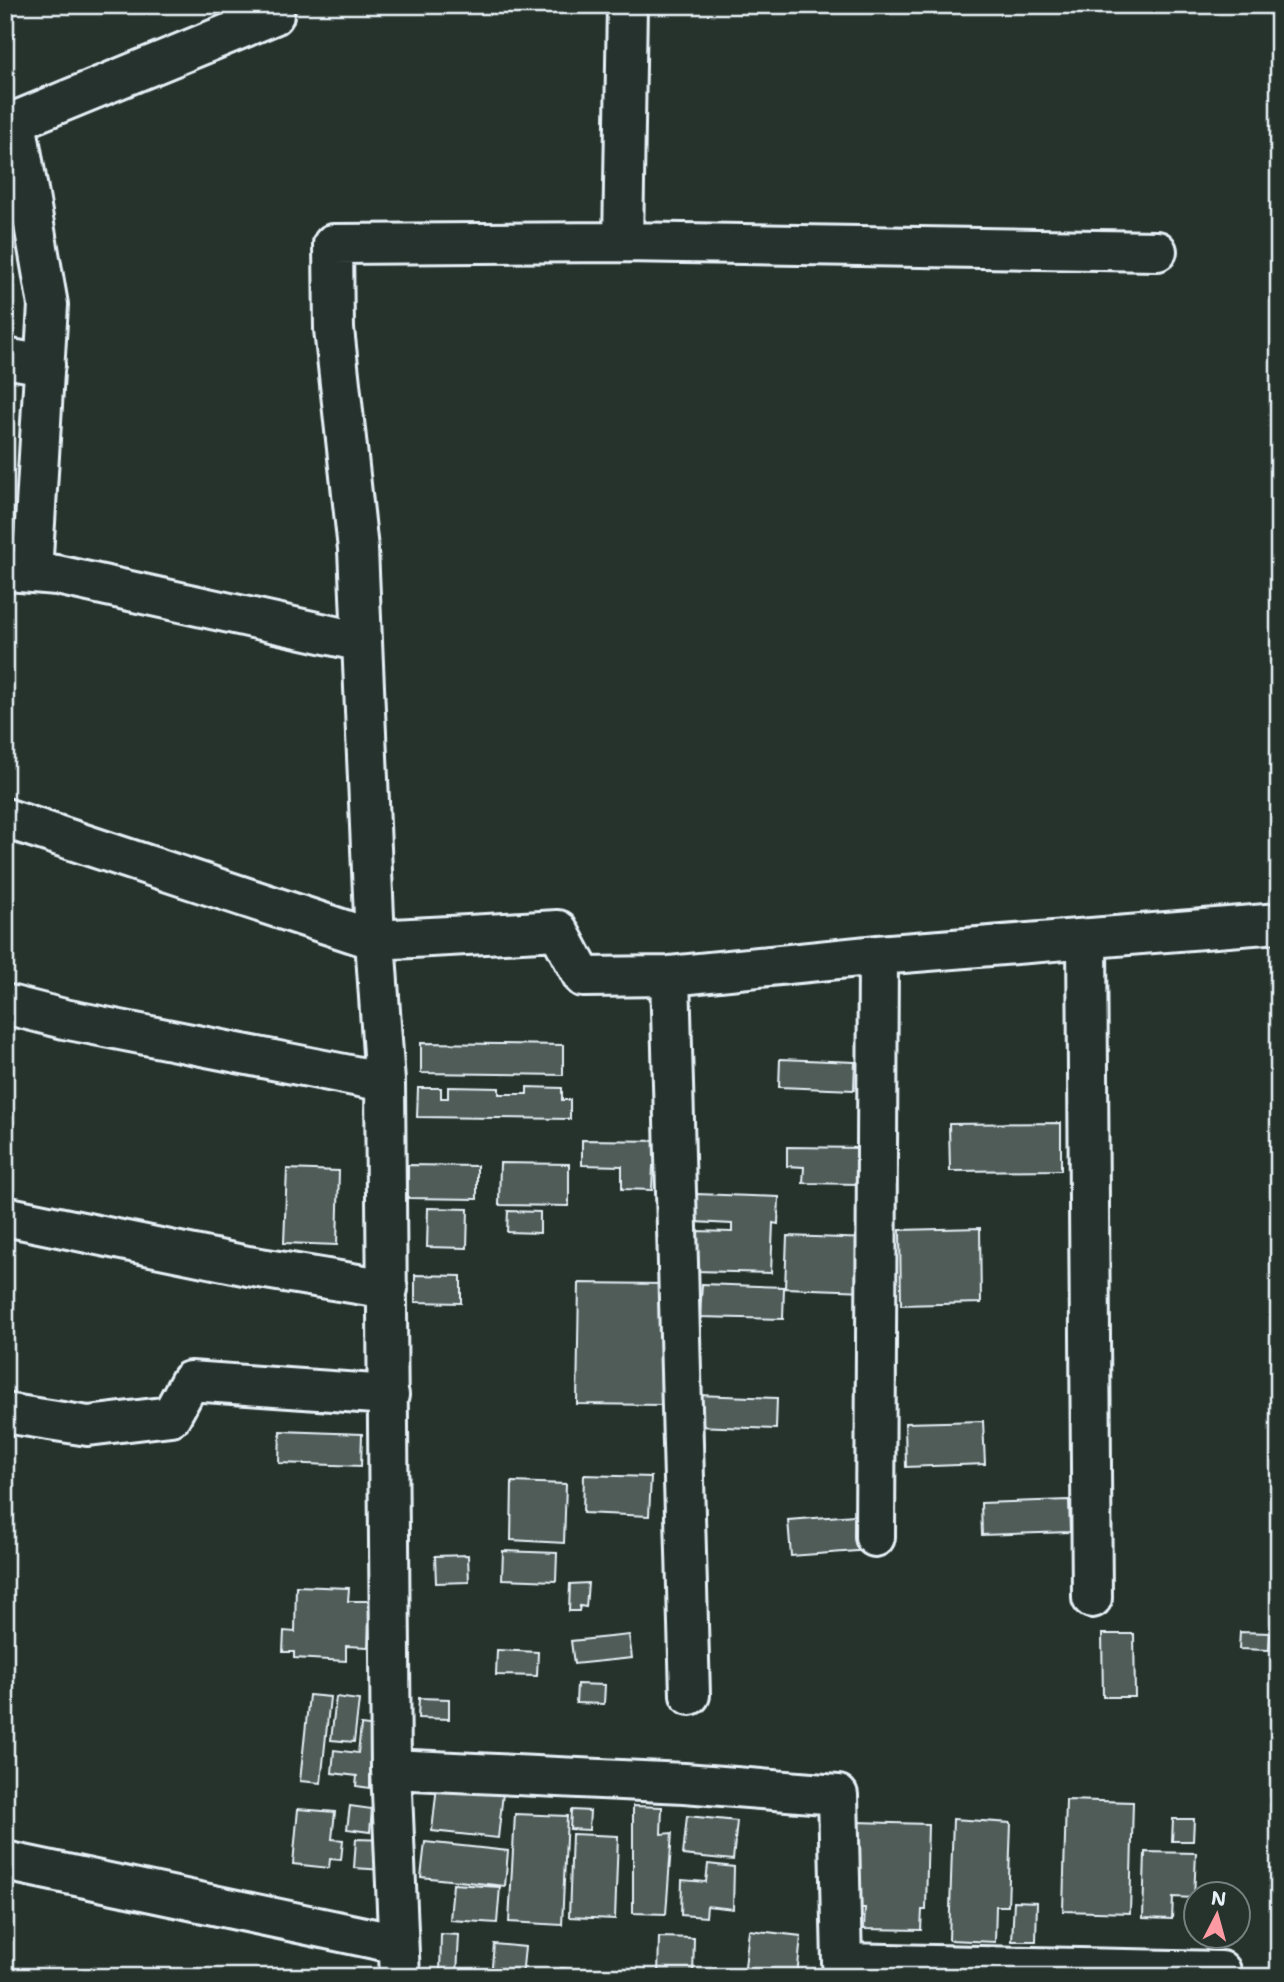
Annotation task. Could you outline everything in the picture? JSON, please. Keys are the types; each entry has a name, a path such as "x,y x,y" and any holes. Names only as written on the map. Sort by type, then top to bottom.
{"street":[{"path":"274,5 274,15 11,124 48,305 45,365 19,571 57,575 362,642"},
{"path":"623,242 627,5"},
{"path":"5,1861 399,1960 391,1769 385,1082 375,940 358,549 334,330 333,244 623,242 1157,251"},
{"path":"5,358 45,365"},
{"path":"5,818 375,940 558,930 583,977 670,976 878,955 1279,923"},
{"path":"1087,940 1092,1598"},
{"path":"875,1537 878,955"},
{"path":"670,976 690,1695"},
{"path":"5,1004 64,1019 385,1082"},
{"path":"5,1216 248,1266 388,1289"},
{"path":"5,1413 88,1426 171,1416 190,1381 389,1395"},
{"path":"391,1769 684,1783 838,1795 840,1970 1221,1971 1220,1977"}],"building":[{"path":"421,1043 563,1045 563,1075 421,1073"},
{"path":"780,1059 855,1062 854,1090 779,1087"},
{"path":"448,1087 499,1088 499,1094 527,1094 527,1087 562,1088 562,1100 570,1100 570,1119 417,1117 418,1088 441,1088 441,1098 448,1098"},
{"path":"1061,1123 1061,1170 950,1171 949,1124"},
{"path":"582,1140 664,1141 664,1166 653,1166 652,1190 622,1189 622,1166 582,1165"},
{"path":"787,1147 865,1148 858,1184 803,1183 804,1167 787,1166"},
{"path":"500,1163 569,1164 569,1206 499,1205"},
{"path":"408,1165 477,1166 477,1199 408,1198"},
{"path":"287,1169 339,1171 337,1245 284,1243"},
{"path":"696,1194 779,1197 778,1224 773,1223 771,1273 695,1271 696,1231 732,1232 732,1224 695,1222"},
{"path":"428,1208 468,1209 467,1248 427,1247"},
{"path":"508,1211 540,1212 540,1233 507,1232"},
{"path":"980,1228 981,1303 901,1305 900,1230"},
{"path":"787,1236 869,1239 867,1291 785,1288"},
{"path":"415,1275 461,1276 461,1303 415,1302"},
{"path":"579,1283 663,1284 662,1405 577,1404"},
{"path":"702,1284 784,1287 783,1319 700,1317"},
{"path":"696,1395 777,1398 776,1429 695,1426"},
{"path":"983,1421 985,1464 906,1467 905,1423"},
{"path":"280,1431 362,1434 361,1466 279,1463"},
{"path":"584,1475 651,1477 649,1516 583,1513"},
{"path":"512,1482 566,1484 564,1543 511,1540"},
{"path":"1069,1500 1070,1532 982,1535 981,1503"},
{"path":"868,1514 870,1550 791,1556 788,1520"},
{"path":"503,1551 557,1553 556,1581 502,1579"},
{"path":"468,1555 469,1582 436,1583 435,1556"},
{"path":"588,1583 586,1607 580,1606 579,1611 569,1611 570,1584"},
{"path":"296,1586 349,1588 348,1601 370,1601 368,1647 346,1646 346,1661 294,1658 294,1652 283,1652 284,1631 295,1632"},
{"path":"1240,1632 1270,1633 1269,1650 1239,1649"},
{"path":"1102,1634 1134,1634 1135,1697 1103,1697"},
{"path":"629,1635 632,1658 574,1664 571,1641"},
{"path":"497,1650 538,1652 537,1676 496,1675"},
{"path":"577,1684 605,1685 604,1704 576,1703"},
{"path":"309,1695 330,1697 321,1783 300,1781"},
{"path":"336,1697 359,1700 354,1742 331,1740"},
{"path":"419,1698 449,1699 449,1719 418,1718"},
{"path":"361,1725 377,1727 374,1762 370,1762 370,1788 356,1786 357,1776 332,1773 334,1750 358,1753"},
{"path":"437,1786 503,1793 498,1838 432,1831"},
{"path":"1066,1800 1133,1802 1130,1913 1063,1911"},
{"path":"350,1806 372,1809 370,1832 347,1829"},
{"path":"633,1806 662,1807 661,1834 672,1833 666,1914 633,1913"},
{"path":"298,1809 335,1812 332,1839 343,1840 341,1860 330,1859 329,1868 293,1864"},
{"path":"571,1810 590,1811 589,1830 570,1829"},
{"path":"515,1814 567,1816 562,1925 509,1922"},
{"path":"687,1816 737,1821 733,1860 683,1855"},
{"path":"953,1819 1011,1823 1008,1906 996,1906 995,1942 949,1940"},
{"path":"1173,1819 1194,1819 1193,1841 1172,1841"},
{"path":"856,1822 928,1824 926,1910 922,1910 921,1930 864,1929 865,1908 854,1908"},
{"path":"572,1834 618,1836 615,1919 569,1917"},
{"path":"356,1839 385,1840 384,1870 354,1868"},
{"path":"425,1842 508,1851 505,1886 421,1877"},
{"path":"1145,1852 1196,1853 1195,1881 1182,1881 1182,1897 1173,1897 1172,1919 1143,1918"},
{"path":"708,1864 734,1867 733,1909 707,1906 706,1917 681,1915 682,1880 706,1882"},
{"path":"453,1884 500,1887 497,1923 450,1920"},
{"path":"1014,1901 1037,1902 1036,1941 1012,1941"},
{"path":"749,1930 801,1936 797,1977 744,1977"},
{"path":"441,1934 459,1935 457,1975 440,1974"},
{"path":"659,1937 694,1938 693,1977 658,1977"},
{"path":"494,1944 525,1947 522,1977 491,1977"},
{"path":"561,1968 605,1973 605,1977 560,1977"}]}
